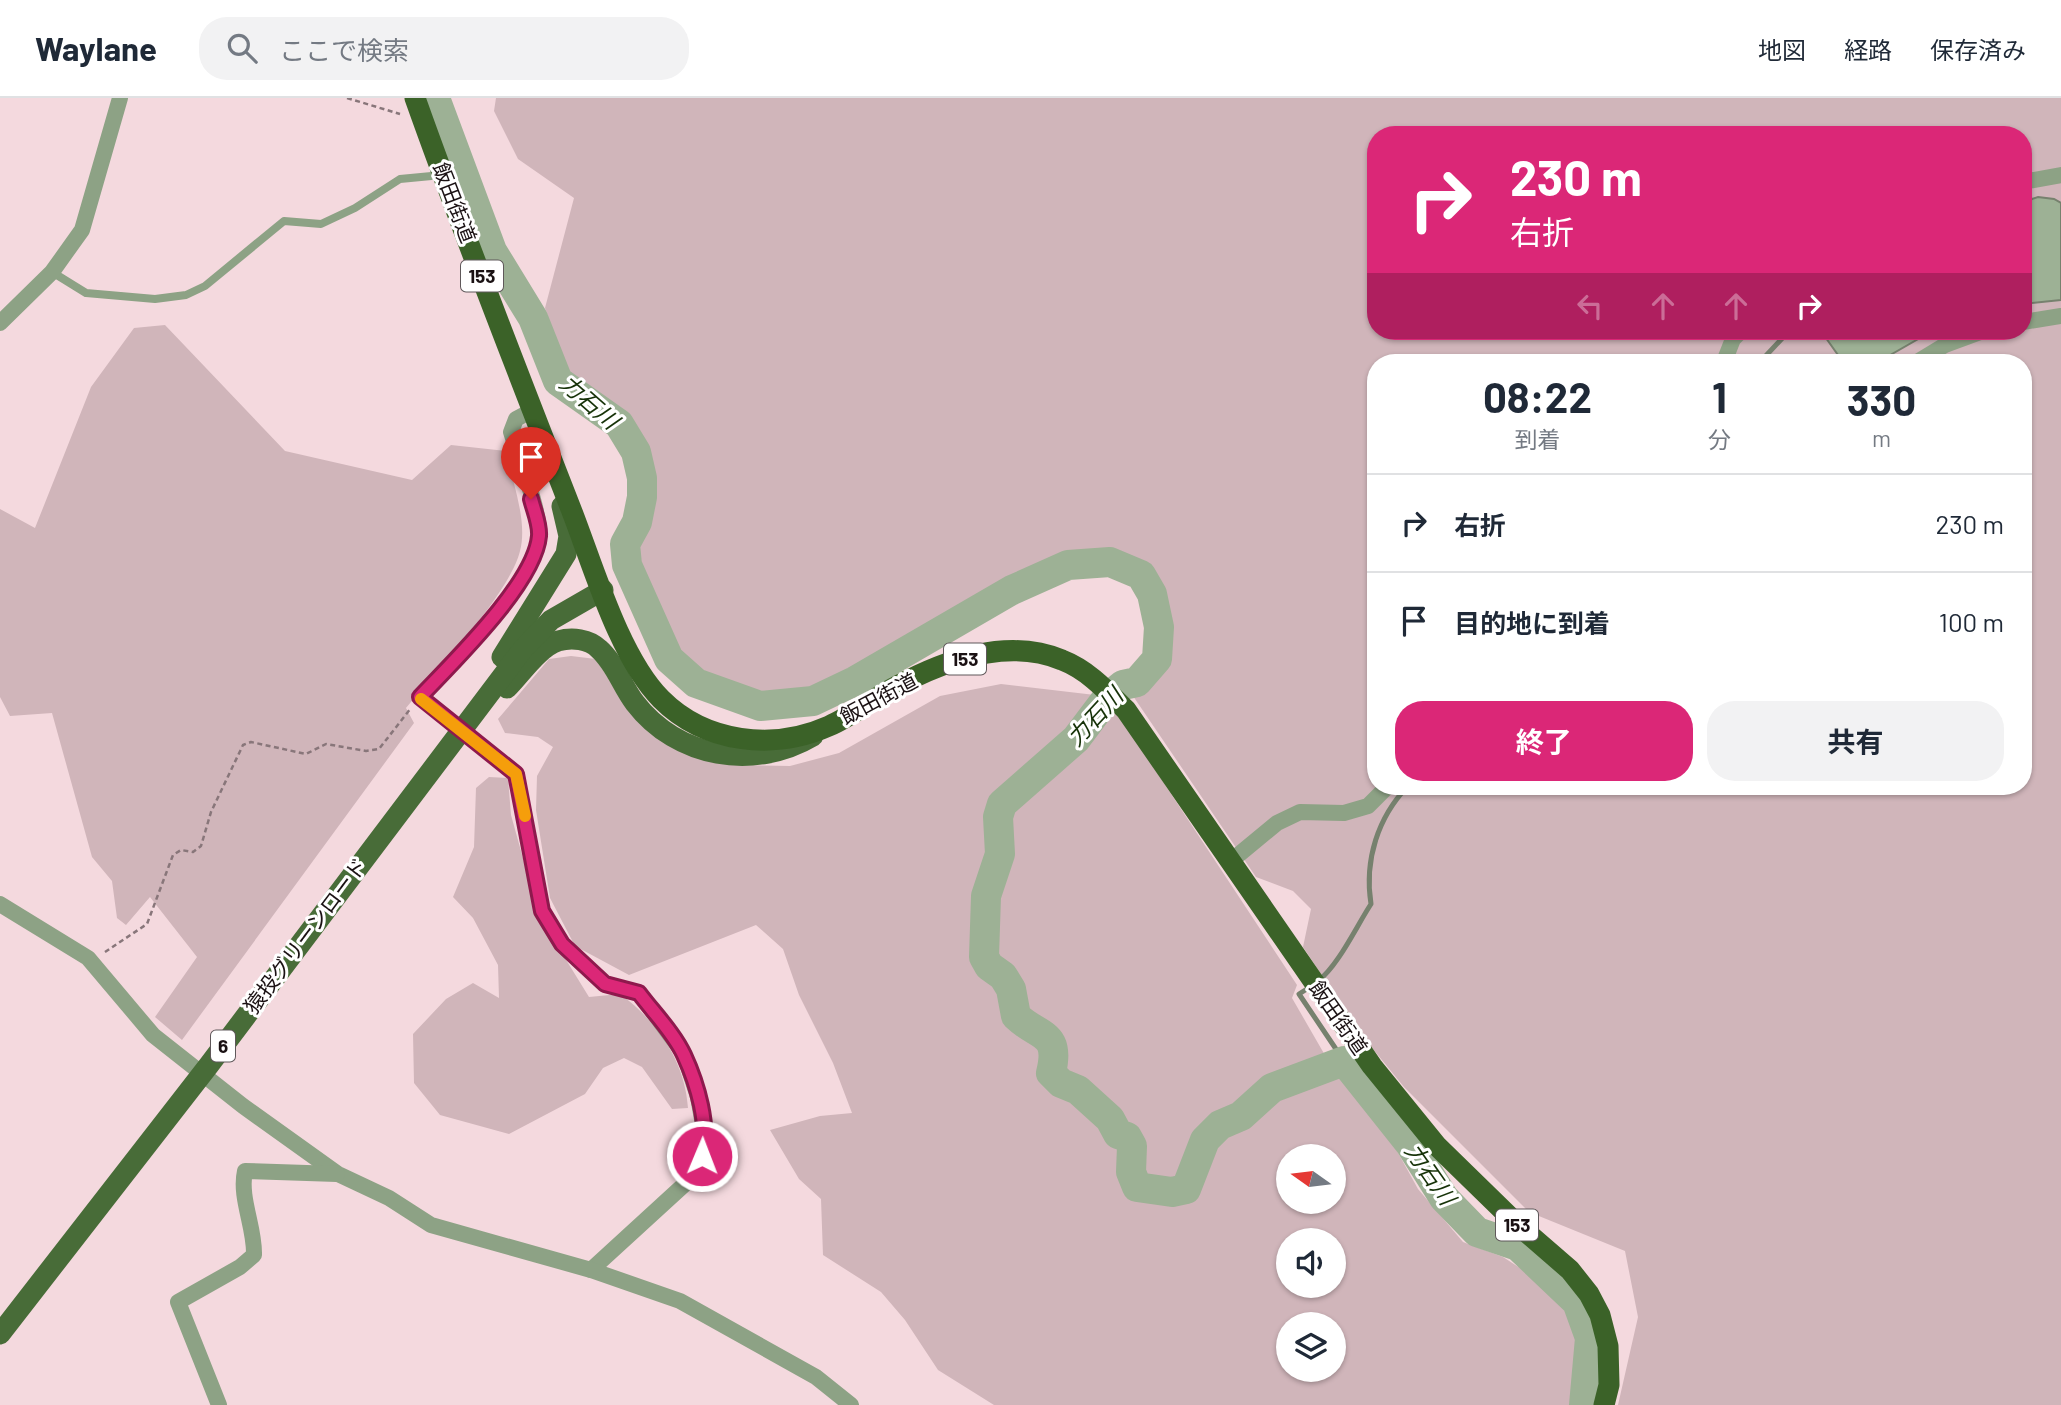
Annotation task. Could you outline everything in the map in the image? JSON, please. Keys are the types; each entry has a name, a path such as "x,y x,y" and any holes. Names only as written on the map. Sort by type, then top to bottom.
{"highway":[{"name":"飯田街道","path":"415,98 603,590 640,675 661,700 700,727 735,739 769,741 830,726 896,686 966,659 1010,648 1063,660 1105,688 1126,710 1372,1066 1437,1146 1518,1226 1570,1270 1589,1294 1600,1315 1608,1346 1609,1385 1604,1405"}],"main road":[{"path":"442,754 566,554 569,536 549,453"},
{"name":"猿投グリーンロード","path":"0,1334 209,1065 442,754 538,632 566,608 603,590"},
{"path":"442,754 547,648 566,639 588,642 597,647 646,716 676,738 708,752 741,757 778,754 830,726"}],"street":[{"path":"0,323 52,272 82,230 120,98"},
{"path":"2032,180 2061,175"},
{"path":"2032,321 2061,316"},
{"path":"1930,354 1959,340"},
{"path":"533,410 516,419 511,432 537,521 537,547 517,583 487,624 423,700 516,774 542,911 562,944 605,984 639,993 684,1054 700,1108 706,1141 698,1172 591,1270"},
{"path":"1231,861 1277,823 1300,812 1344,813 1368,806 1379,795"},
{"path":"0,904 88,958 153,1035 243,1106 338,1174 389,1198 431,1225 591,1270 680,1301 816,1377 851,1405"},
{"path":"219,1405 178,1301 240,1268 254,1255 254,1239 243,1181 245,1171 338,1174"}],"lane":[{"path":"52,272 86,293 155,299 186,295 205,286 284,220 320,224 355,208 400,179 443,175"}],"path":[{"path":"347,98 423,120"},
{"path":"88,958 100,956 147,924 173,855 181,850 193,852 201,846 211,812 243,745 251,742 306,754 326,744 366,751 379,748 423,700"}],"shaded area":[{"path":"496,98 2061,98 2061,203 2047,198 2032,200 2032,126 1367,126 1367,340 1828,340 1838,354 1367,354 1367,795 2032,795 2032,354 1890,354 1915,340 2032,340 2032,303 2061,300 2061,1405 1618,1405 1638,1317 1625,1251 1529,1212 1404,1087 1364,1038 1303,947 1311,909 1293,891 1256,877 1133,696 1157,665 1163,650 1160,590 1141,567 1112,556 1075,555 1013,582 863,665 838,684 795,700 767,701 738,693 675,656 658,632 640,592 634,555 652,488 639,436 610,408 570,380 545,308 574,198 518,159 494,111"},
{"path":"2032,199 2054,199 2061,203 2061,300 2032,303"},
{"path":"165,325 285,451 412,480 451,445 506,451 522,527 520,551 502,588 471,631 406,708 414,723 182,1040 155,1017 197,957 150,897 126,925 117,918 112,881 92,857 52,713 10,716 0,697 0,509 35,528 91,387 134,328"},
{"path":"1827,340 1916,340 1892,354 1837,354"},
{"path":"571,656 596,659 616,691 739,765 790,766 839,753 940,696 1001,684 1095,695 1121,718 1297,985 1292,998 1326,1057 1324,1069 1354,1087 1391,1140 1418,1189 1463,1242 1503,1257 1520,1268 1561,1299 1575,1317 1580,1368 1569,1405 994,1405 938,1370 905,1320 881,1292 823,1255 821,1199 799,1179 770,1130 820,1116 852,1113 833,1063 799,995 783,949 756,925 629,975 575,946 550,898 536,810 537,776 553,747 538,737 505,733 498,719 549,659"},
{"path":"489,777 508,778 511,815 539,916 589,997 620,994 657,1030 675,1058 686,1091 688,1108 672,1109 642,1067 624,1058 603,1068 585,1094 509,1134 440,1115 414,1083 413,1034 446,999 473,983 499,998 498,965 473,918 453,897 474,847 476,788"}],"waterway":[{"name":"力石川","path":"435,98 492,251 533,318 558,381 619,424 636,452 642,478 642,497 637,522 625,544 627,565 669,659 696,683 760,706 813,701 855,681 1012,590 1068,565 1110,562 1141,575 1152,594 1159,627 1157,659 1137,682 1123,685 1107,698 1076,739 1002,804 998,817 1000,854 986,896 984,957 989,966 1003,976 1011,989 1016,1016 1050,1042 1053,1049 1051,1073 1061,1083 1078,1090 1110,1119 1118,1134 1127,1137 1132,1146 1131,1172 1137,1187 1172,1192 1186,1189 1205,1140 1220,1125 1241,1116 1272,1088 1344,1061 1410,1144 1444,1198 1477,1232 1518,1246 1577,1302 1590,1338 1584,1405"},
{"path":"1767,354 1781,340"},
{"path":"1318,981 1340,956 1371,904 1370,871 1376,840 1381,825 1400,795"},
{"path":"1310,987 1299,994 1344,1061"}],"slow traffic":[{"path":"421,699 516,774 525,816"}],"route":[{"path":"531,499 539,534 530,562 487,624 420,697 516,774 542,911 562,944 605,984 639,993 684,1054 698,1097 706,1141 702,1156"}]}
